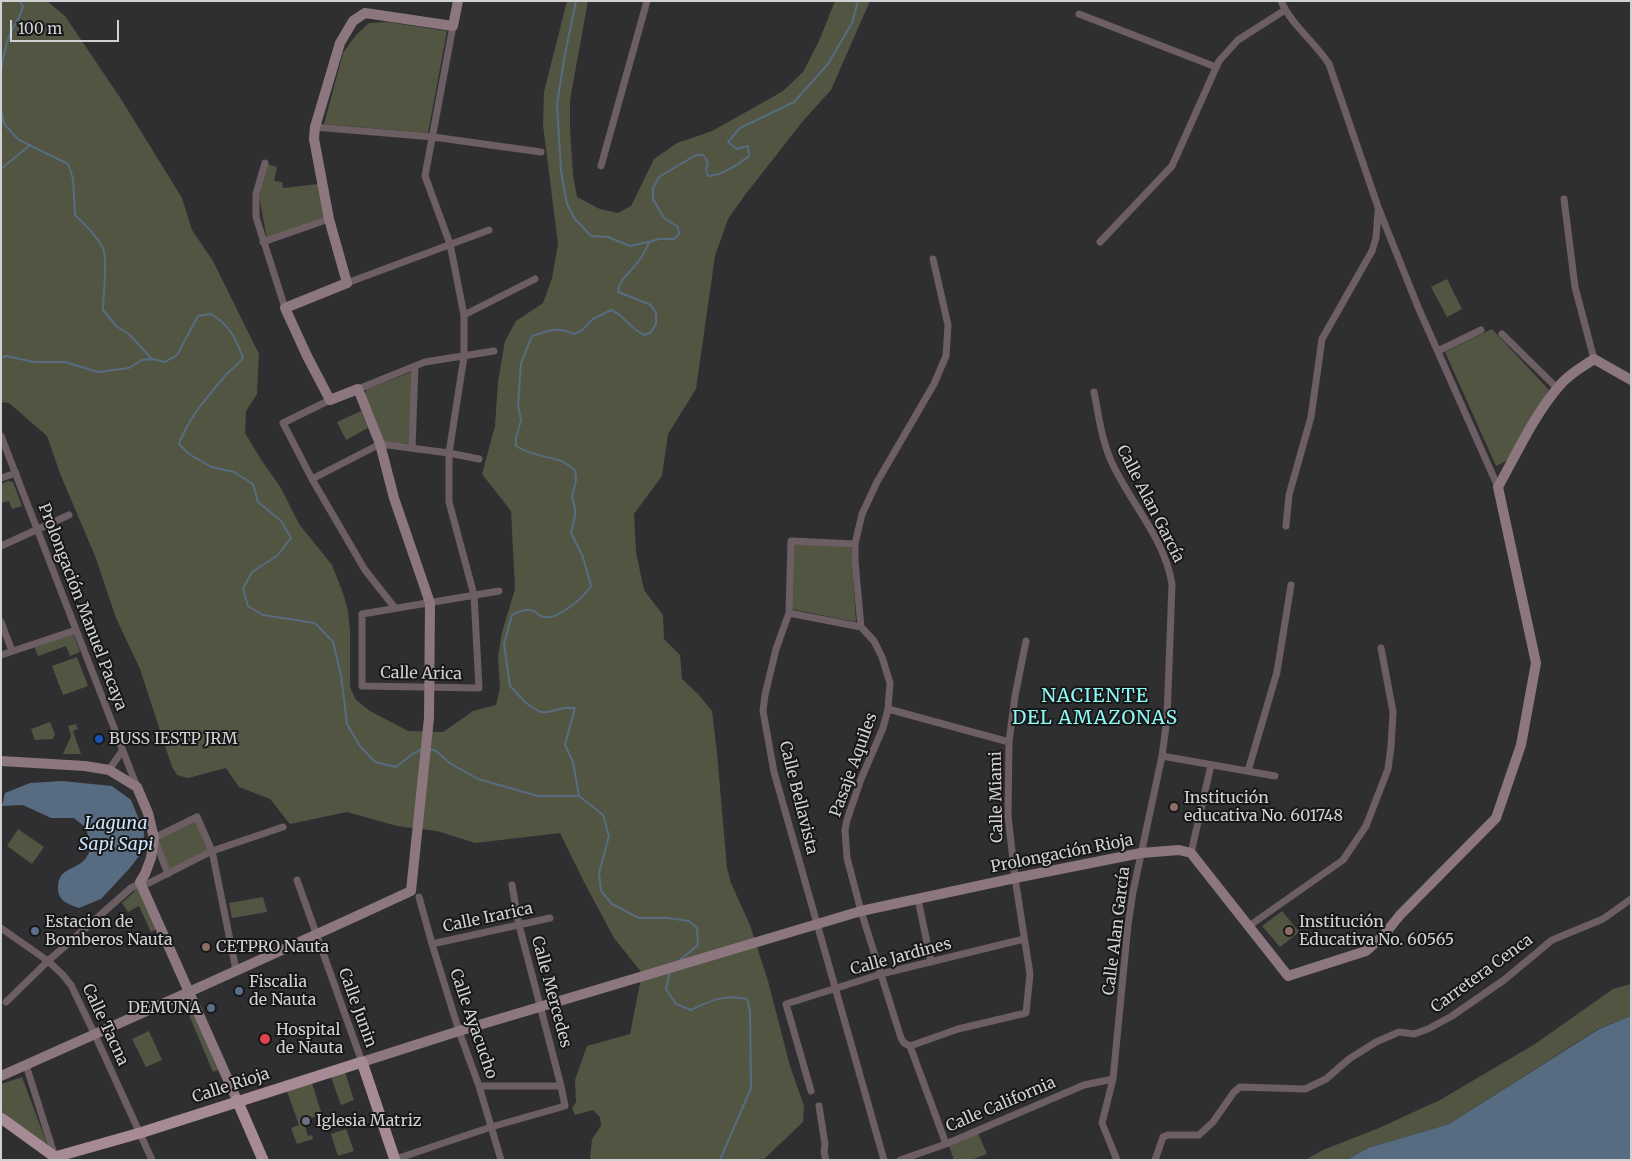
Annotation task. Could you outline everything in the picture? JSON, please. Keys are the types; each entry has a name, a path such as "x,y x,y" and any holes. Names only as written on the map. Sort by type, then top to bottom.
{"main road":[{"name":"Calle Rioja","path":"56,1158 362,1062"},
{"path":"362,1062 394,1160"},
{"path":"237,1100 262,1160"},
{"path":"1,1118 56,1158"}],"street":[{"path":"458,1 425,176 450,244 464,315 464,357 449,453 450,502 474,595"},
{"path":"602,166 647,1"},
{"path":"1211,765 1191,853 1290,975 1366,951 1384,935 1400,914 1496,818 1521,745 1536,663 1498,487 1438,351 1378,207 1329,64 1321,52 1298,28 1281,1"},
{"path":"1100,242 1172,166 1216,67 1228,50 1238,40 1285,10"},
{"path":"347,283 329,220 314,139 315,127 340,43 352,21 365,13 453,26"},
{"path":"1079,14 1216,67"},
{"path":"315,127 433,137 541,152"},
{"path":"264,163 255,206 256,217 285,308 330,400"},
{"path":"1564,199 1575,287 1594,359 1631,380"},
{"path":"1286,526 1289,495 1311,417 1322,339 1372,251 1377,231 1378,207"},
{"path":"263,242 329,220"},
{"path":"285,308 489,230"},
{"path":"788,613 861,627 856,583 856,544 862,514 877,482 934,384 946,356 948,325 934,259"},
{"path":"464,315 535,279"},
{"path":"1438,351 1481,330"},
{"path":"1502,334 1557,388"},
{"path":"494,351 424,362 330,400 284,422 312,479 366,570 395,608 499,591"},
{"path":"1498,487 1534,421 1557,388 1576,371 1594,359"},
{"path":"412,448 415,366"},
{"path":"1,1076 411,891 428,718 430,603 394,498 380,444 358,389"},
{"name":"Calle Alan García","path":"1094,392 1105,445 1114,467 1148,523 1170,570 1171,601 1168,699 1162,756 1128,925 1113,1079 1102,1123 1117,1160"},
{"name":"Prolongación Manuel Pacaya","path":"1,436 137,787"},
{"path":"312,479 380,444 449,453 478,459"},
{"path":"1,478 16,473"},
{"path":"1,546 69,515"},
{"name":"Calle Bellavista","path":"856,544 791,541 788,613 764,695 763,711 774,772 884,1160"},
{"path":"1248,771 1278,667 1292,585"},
{"name":"Calle Arica","path":"395,608 362,614 362,686 479,688 474,595"},
{"path":"1,622 12,651"},
{"name":"Pasaje Aquiles","path":"861,627 874,641 888,671 890,683 884,728 861,778 845,830 847,858 861,911 901,1038 904,1044 912,1046 946,1144"},
{"path":"1,655 76,630"},
{"name":"Calle Miami","path":"912,1046 954,1031 1026,1013 1030,974 1014,878 1008,816 1009,742 1017,683 1026,641"},
{"path":"1249,926 1343,860 1366,826 1388,769 1392,740 1394,712 1382,648"},
{"path":"888,709 1009,742"},
{"path":"109,770 122,751"},
{"path":"1162,756 1275,776"},
{"path":"1,761 85,766 109,770 137,787 148,813 154,838 168,874"},
{"path":"154,838 197,817 212,851 236,970"},
{"path":"6,1002 48,961 131,888 149,883 212,851 283,827"},
{"path":"154,838 151,858 140,882 237,1100"},
{"name":"Prolongación Rioja","path":"590,992 861,911 1141,853 1180,850 1191,853"},
{"name":"Calle Junin","path":"297,880 362,1062"},
{"name":"Calle Mercedes","path":"491,1127 565,1106 562,1086 519,925 512,885"},
{"name":"Calle Ayacucho","path":"419,897 459,1031 479,1086 502,1160"},
{"path":"918,899 931,962"},
{"name":"Carretera Cenca","path":"1155,1160 1163,1137 1168,1135 1199,1135 1213,1122 1234,1092 1240,1087 1305,1089 1326,1079 1349,1058 1376,1042 1399,1032 1414,1034 1452,1016 1504,980 1552,940 1602,919 1631,900"},
{"name":"Calle Irarica","path":"432,944 550,918"},
{"name":"Calle Tacna","path":"1,928 48,961 71,985 96,1034 152,1160"},
{"name":"Calle Jardines","path":"812,1091 786,1004 881,974 1024,939"},
{"name":"Calle Rioja","path":"362,1062 590,992"},
{"path":"26,1065 56,1158"},
{"name":"Calle California","path":"900,1160 946,1144 1075,1089 1113,1079"},
{"path":"479,1086 562,1086"},
{"path":"819,1106 826,1144 824,1152 826,1160"},
{"path":"394,1160 491,1127"}],"green space":[{"path":"1,1 47,1 65,16 121,99 182,198 192,230 213,261 259,354 257,394 246,411 245,433 281,488 299,524 332,565 343,593 348,611 350,630 350,687 356,700 370,711 408,731 443,732 473,711 496,705 500,688 498,657 502,632 515,589 511,511 482,474 495,426 498,382 505,341 516,321 543,303 552,278 558,244 543,125 544,92 567,1 588,1 570,100 573,175 577,197 600,209 618,213 631,206 654,159 677,143 712,131 783,91 803,72 819,41 835,1 870,1 831,90 803,121 728,219 715,256 696,389 668,434 662,476 634,514 636,552 644,590 663,615 664,639 680,655 682,679 712,711 727,868 731,883 750,925 768,981 790,1066 804,1106 803,1122 763,1160 590,1160 592,1139 601,1126 600,1117 593,1110 575,1115 572,1108 576,1102 575,1080 587,1046 630,1034 642,973 614,938 560,833 475,843 437,831 397,826 347,812 290,824 270,799 239,787 226,768 188,778 177,775 172,767 140,669 116,618 95,556 61,476 47,436 9,403 1,402"},
{"path":"388,22 447,31 428,133 324,124 343,53 356,35 369,23"},
{"path":"267,164 277,167 274,181 282,182 283,188 318,184 325,214 323,218 267,239 259,196"},
{"path":"1447,279 1462,309 1447,317 1431,287"},
{"path":"1492,329 1549,390 1508,460 1496,466 1445,352"},
{"path":"412,372 410,444 384,442 365,395 366,389"},
{"path":"361,411 368,428 346,440 337,422"},
{"path":"8,481 13,482 22,506 12,509 9,501 1,503 1,484"},
{"path":"794,544 851,547 856,622 791,609"},
{"path":"71,634 74,635 80,652 70,656 66,646 38,656 34,646"},
{"path":"77,657 88,686 63,695 52,666"},
{"path":"50,722 55,734 53,739 35,740 31,729"},
{"path":"76,724 78,729 73,731 81,754 63,754 71,736 68,726"},
{"path":"197,821 211,849 170,871 156,840"},
{"path":"18,829 44,847 32,864 7,846"},
{"path":"137,889 142,890 159,928 151,932 139,906 128,912 122,903"},
{"path":"263,897 267,912 232,918 229,903"},
{"path":"1282,911 1299,932 1280,947 1262,926"},
{"path":"1631,984 1631,1016 1598,1029 1449,1124 1368,1148 1347,1160 1305,1160 1323,1150 1379,1128 1440,1100 1535,1044 1613,989"},
{"path":"188,999 218,1070 213,1072 183,1001"},
{"path":"149,1031 162,1060 146,1067 132,1039"},
{"path":"345,1072 354,1100 341,1105 331,1077"},
{"path":"22,1077 46,1145 1,1111 1,1084"},
{"path":"312,1083 322,1115 306,1119 304,1123 308,1136 312,1135 313,1139 297,1144 291,1128 299,1125 287,1091"},
{"path":"346,1129 354,1151 338,1156 331,1134"},
{"path":"978,1133 987,1154 971,1160 954,1160 949,1146"}],"water":[{"name":"Laguna Sapi Sapi","path":"62,781 112,786 131,800 144,832 143,851 129,869 101,899 79,908 62,899 58,888 61,876 82,862 89,853 91,847 86,828 74,818 51,818 23,805 2,806 5,793 30,783"},
{"path":"1631,1016 1631,1160 1347,1160 1368,1148 1449,1124 1599,1029"}],"waterway":[{"path":"1,72 7,41 22,10 23,6 19,1"},
{"path":"576,1 557,104 561,171 567,204 575,219 591,236 608,237 630,246 648,242"},
{"path":"579,796 573,762 565,745 575,708 540,712 526,703 510,686 504,644 512,615 528,610 534,611 542,617 556,615 577,601 591,586 583,557 571,533 575,516 572,497 576,480 575,470 561,461 532,453 516,446 516,438 521,420 518,405 521,363 532,336 557,330 574,334 581,331 593,319 611,310 620,315 639,332 645,335 651,332 656,324 656,313 651,305 618,292 623,280 641,258 649,242 659,239 674,239 679,234 678,227 664,218 653,199 653,188 659,177 696,155 703,155 708,162 706,170 708,176 725,172 749,156 748,146 737,149 728,142 740,128 794,102 828,64 852,23 858,1"},
{"path":"1,108 4,124 19,140 68,164 73,179 75,215 90,230 103,248 105,269 103,310 116,326 129,334 152,359 165,362 177,355 198,316 211,314 223,323 231,333 238,344 243,358 224,377 198,409 179,444 189,454 211,467 234,472 253,484 258,502 281,521 291,538 277,556 252,572 243,589 248,606 263,615 315,623 333,642 341,675 347,724 360,746 375,762 396,767 422,749"},
{"path":"1,169 30,145"},
{"path":"1,358 6,356 34,362 65,362 98,372 129,368 142,360 152,359"},
{"path":"429,749 436,751 451,764 478,779 538,796 579,796 603,815 609,836 599,873 601,891 612,904 639,918 668,918 689,921 697,928 698,945 680,960"},
{"path":"670,971 666,989 676,1004 691,1010 719,999 732,997 747,999 750,1011 751,1088 720,1160"}],"place":[{"name":"BUSS IESTP JRM","path":"99,739"},
{"name":"Institución educativa No. 601748","path":"1174,807"},
{"name":"Estacion de Bomberos Nauta","path":"35,931"},
{"name":"Institución Educativa No. 60565","path":"1289,931"},
{"name":"CETPRO Nauta","path":"206,947"},
{"name":"Fiscalia de Nauta","path":"239,991"},
{"name":"DEMUNA","path":"211,1008"},
{"name":"Hospital de Nauta","path":"265,1039"},
{"name":"Iglesia Matriz","path":"306,1121"}],"district":[{"name":"NACIENTE DEL AMAZONAS","path":"1095,708"}]}
